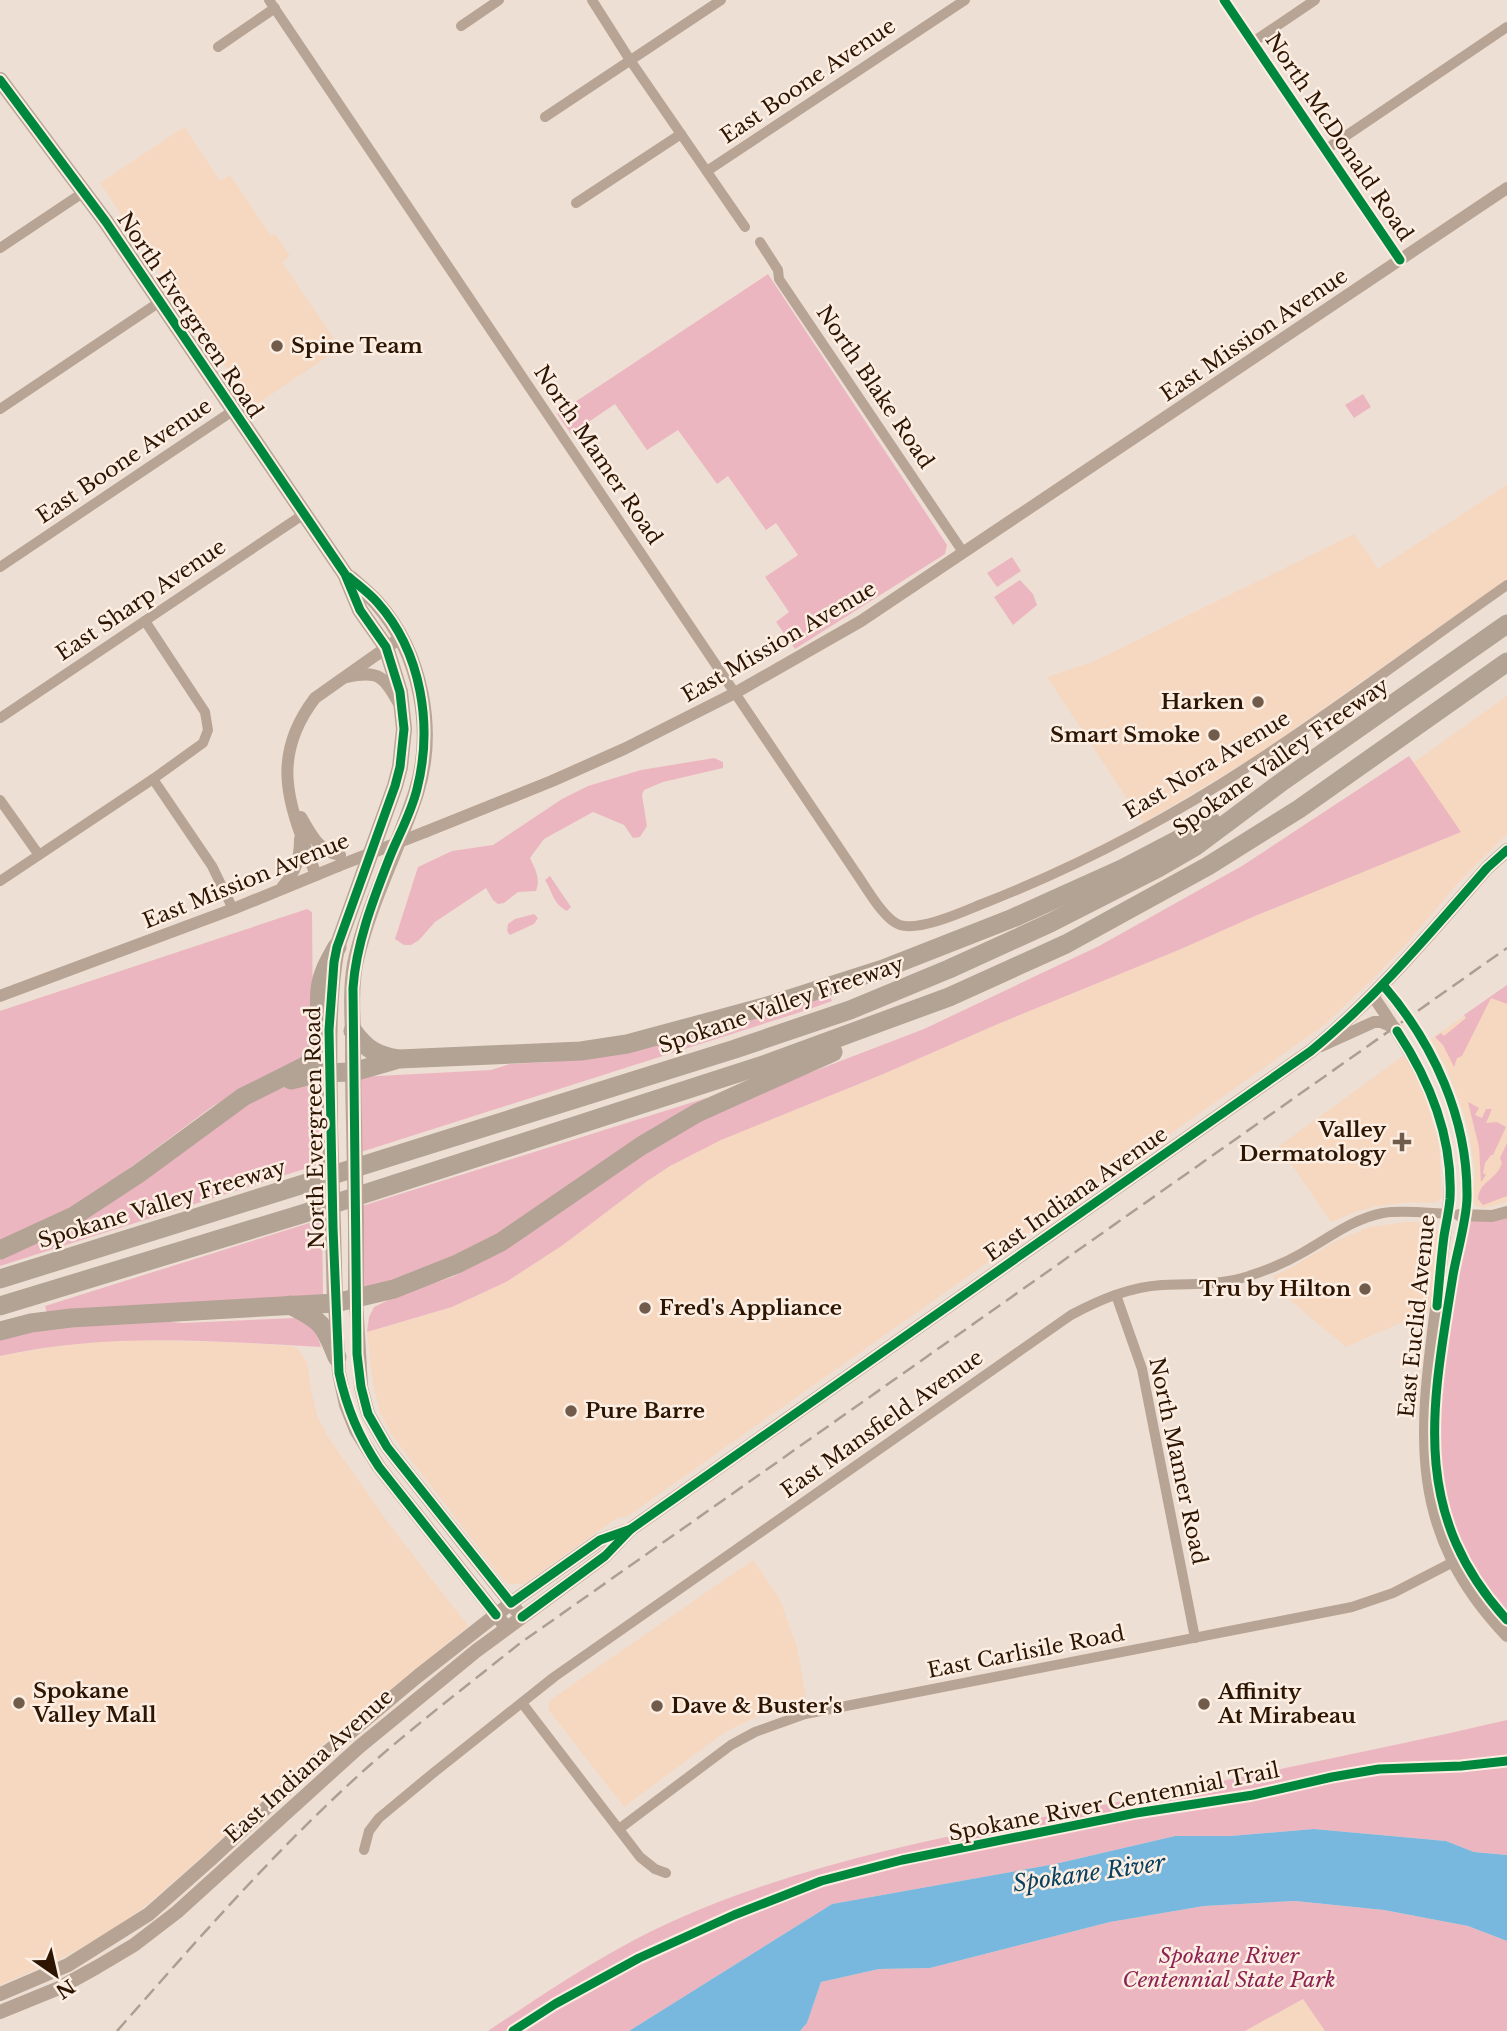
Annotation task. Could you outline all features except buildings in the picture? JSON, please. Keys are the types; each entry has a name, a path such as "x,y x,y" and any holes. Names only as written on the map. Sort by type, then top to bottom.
{"highway":[{"name":"Spokane Valley Freeway","path":"0,1279 735,1049 850,1010 997,948 1158,868 1196,846 1283,781 1507,624"},
{"path":"0,1306 302,1214 769,1063 889,1021 1009,971 1173,887 1299,809 1507,662"},
{"path":"353,1031 372,1052 400,1059 581,1051 627,1044 808,994 953,943 1065,895 1204,827 1283,781"},
{"path":"0,1250 43,1231 92,1204 138,1174 219,1113 298,1071 313,1058 319,1044 320,989 324,968 337,947"},
{"path":"0,1331 31,1323 71,1318 335,1303 356,1300 407,1284 457,1264 501,1242 673,1127 734,1096 828,1055 889,1021"},
{"path":"262,1088 309,1075 353,1072 400,1059"},
{"path":"289,1304 320,1321 337,1357"}],"main road":[{"name":"North Evergreen Road","path":"2,85 84,192 161,301 345,574 360,610 393,643 418,682 425,727 423,757 416,791 359,947 353,988 359,1376 369,1414 387,1447 522,1617"},
{"name":"North Evergreen Road","path":"393,643 403,711 402,748 395,786 337,947 329,1030 337,1357 346,1405 363,1443 507,1629"},
{"name":"East Indiana Avenue","path":"0,2012 59,1988 134,1945 177,1912 359,1747 466,1659 605,1556 631,1529 1311,1051 1347,1023 1487,868 1507,850"},
{"name":"East Indiana Avenue","path":"0,1994 68,1965 149,1914 321,1757 496,1615 600,1540 631,1529"}],"street":[{"path":"461,26 499,0"},
{"path":"592,0 745,227"},
{"path":"545,117 721,0"},
{"name":"East Boone Avenue","path":"707,171 965,0"},
{"name":"North McDonald Road","path":"1224,0 1400,260"},
{"path":"1253,42 1315,0"},
{"path":"218,47 272,4"},
{"name":"North Mamer Road","path":"272,4 856,873 889,918 901,925"},
{"path":"1325,150 1507,27"},
{"path":"576,203 681,134"},
{"name":"East Mission Avenue","path":"0,996 233,909 316,875 339,860 384,848 425,832 576,770 680,722 861,621 1507,188"},
{"path":"0,248 84,192"},
{"name":"North Blake Road","path":"760,242 778,270 779,279 963,552"},
{"path":"0,409 161,301"},
{"name":"East Boone Avenue","path":"0,567 234,410"},
{"name":"East Sharp Avenue","path":"0,718 304,514"},
{"name":"East Nora Avenue","path":"901,925 924,924 1004,895 1165,817 1254,763 1507,585"},
{"path":"0,881 203,743 208,730 205,712 145,621"},
{"path":"316,875 289,799 289,750 295,732 315,698 393,643"},
{"path":"340,679 360,674 377,675 387,682 403,711"},
{"path":"153,779 212,866 233,909"},
{"path":"289,799 318,844 339,860"},
{"path":"0,800 39,855"},
{"path":"281,889 291,878 299,862 299,830"},
{"name":"East Euclid Avenue","path":"1378,991 1395,1028 1422,1074 1443,1127 1449,1160 1448,1214 1424,1422 1426,1476 1438,1528 1486,1614 1507,1636"},
{"name":"East Euclid Avenue","path":"1378,991 1423,1039 1447,1088 1464,1149 1467,1200 1439,1360 1433,1419 1434,1459 1440,1496 1458,1560 1507,1620"},
{"path":"1311,1051 1374,1023 1381,1022 1395,1028"},
{"name":"East Mansfield Avenue","path":"364,1850 369,1830 379,1818 575,1663 1083,1309 1116,1295 1160,1285 1217,1283 1261,1272 1359,1220 1385,1213 1492,1216 1507,1212"},
{"name":"North Mamer Road","path":"1116,1295 1142,1369 1195,1638"},
{"name":"East Carlisile Road","path":"619,1829 731,1745 780,1722 805,1714 1352,1607 1393,1593 1458,1560"},
{"path":"522,1703 640,1857 666,1873"}],"shaded area":[{"path":"184,127 220,181 230,175 271,236 275,234 290,256 282,262 340,348 253,407 100,183"},
{"path":"1507,485 1507,579 1257,755 1143,823 1047,677 1095,661 1354,534 1378,569"},
{"path":"1507,696 1507,834 1457,884 1371,981 1323,1026 628,1516 617,1518 524,1584 509,1584 503,1580 391,1434 380,1412 373,1384 367,1332 452,1307 506,1282 563,1245 670,1166 721,1140 1460,832 1413,763"},
{"path":"1507,986 1507,1202 1484,1208 1475,1205 1472,1197 1475,1173 1463,1111 1448,1072 1431,1039"},
{"path":"1406,1054 1423,1089 1439,1144 1442,1197 1433,1203 1411,1202 1377,1206 1331,1222 1279,1146"},
{"path":"1431,1222 1440,1233 1434,1308 1346,1347 1285,1296 1273,1276 1350,1235 1370,1227"},
{"path":"117,1339 248,1343 293,1346 298,1349 307,1363 317,1415 328,1437 389,1524 468,1626 315,1751 144,1907 110,1931 64,1957 0,1985 0,1356"},
{"path":"753,1560 780,1600 797,1647 806,1698 778,1706 725,1732 624,1807 548,1709 549,1701"},
{"path":"1303,1999 1325,2031 1245,2031"}],"green space":[{"path":"768,274 947,545 945,554 795,649 776,622 789,612 765,577 798,555 776,523 766,530 728,476 717,484 678,430 647,450 615,404 571,434 557,414"},
{"path":"1363,394 1371,407 1354,418 1345,405"},
{"path":"1012,557 1021,571 997,587 987,573"},
{"path":"1020,580 1033,594 1037,605 1013,625 994,597"},
{"path":"1409,756 1461,832 721,1140 670,1166 563,1245 506,1282 452,1307 367,1332 369,1317 374,1307 399,1295 452,1277 507,1249 625,1166 707,1117 778,1085 924,1029 1099,946 1242,866"},
{"path":"714,758 723,762 723,768 663,782 644,790 642,795 647,826 640,837 633,838 624,825 593,812 544,839 530,858 538,878 536,891 518,892 504,903 498,904 486,888 435,922 411,945 404,945 395,939 418,867 452,851 493,845 562,799 588,786 641,770"},
{"path":"550,876 571,907 567,911 556,901 545,880"},
{"path":"307,909 312,912 313,1024 306,1057 213,1106 84,1202 0,1243 0,1011"},
{"path":"534,914 538,918 534,924 510,935 507,931 508,924 515,919"},
{"path":"1507,985 1507,1004 1491,998 1454,1067 1443,1045 1435,1037 1441,1033 1444,1036 1466,1018 1464,1015"},
{"path":"829,994 832,1001 807,1010 361,1152 359,1077 491,1070 510,1064 551,1062"},
{"path":"318,1076 320,1164 0,1266 0,1253 214,1123 278,1089"},
{"path":"706,1098 706,1101 529,1218 426,1271 363,1289 362,1206"},
{"path":"1468,1102 1479,1108 1475,1115 1482,1118 1486,1109 1492,1109 1486,1123 1497,1122 1506,1127 1493,1155 1485,1163 1483,1173 1486,1175 1481,1182 1479,1147"},
{"path":"1507,1143 1507,1196 1483,1205 1478,1199 1479,1193 1500,1169 1500,1158"},
{"path":"1507,1212 1507,1620 1450,1531 1433,1419 1464,1216"},
{"path":"322,1219 323,1296 47,1313 45,1306"},
{"path":"295,1318 305,1321 312,1328 321,1347 200,1341 120,1341 40,1348 0,1356 0,1338 27,1331 151,1320 182,1323"},
{"path":"1507,1720 1507,1855 1474,1852 1446,1841 1314,1829 1230,1836 1175,1836 1055,1864 832,1904 629,2031 488,2031 578,1972 673,1921 720,1901 816,1869 964,1833"},
{"name":"Spokane River Centennial State Park","path":"1295,1901 1384,1910 1468,1926 1507,1941 1507,2031 1325,2031 1303,1999 1245,2031 800,2031 807,2023 821,1982 879,1969 930,1968 1110,1922 1204,1906"}],"water":[{"name":"Spokane River","path":"1314,1829 1446,1841 1474,1852 1507,1855 1507,1941 1468,1926 1384,1910 1295,1901 1204,1906 1110,1922 930,1968 879,1969 821,1982 807,2023 800,2031 629,2031 832,1904 1055,1864 1175,1836 1230,1836"}],"railway":[{"path":"117,2031 240,1894 336,1796 407,1734 519,1644 1507,948"}],"cycle path":[{"path":"1224,0 1400,260"},
{"path":"0,80 106,222 345,574 360,610 386,647 400,692 404,729 400,767 337,947 329,1030 339,1373 354,1422 379,1467 496,1615"},
{"path":"349,577 377,602 404,643 420,691 424,740 417,789 366,922 353,988 357,1354 368,1414 387,1447 511,1603 600,1540 631,1529"},
{"path":"522,1617 605,1556 631,1529 1311,1051 1381,986 1487,868 1507,850"},
{"path":"1383,985 1418,1032 1432,1057 1454,1111 1461,1139 1466,1168 1467,1206 1453,1275 1439,1369 1435,1456 1441,1498 1454,1539 1476,1580 1507,1620"},
{"path":"1397,1031 1429,1090 1448,1154 1450,1199 1437,1306"},
{"name":"Spokane River Centennial Trail","path":"513,2031 555,2004 639,1958 734,1915 821,1881 902,1860 1136,1813 1253,1795 1332,1777 1379,1769 1461,1766 1507,1761"}],"place":[{"name":"Spine Team","path":"277,346"},
{"name":"Harken","path":"1258,702"},
{"name":"Smart Smoke","path":"1214,735"},
{"name":"Valley Dermatology","path":"1402,1142"},
{"name":"Tru by Hilton","path":"1365,1289"},
{"name":"Fred's Appliance","path":"645,1308"},
{"name":"Pure Barre","path":"571,1411"},
{"name":"Spokane Valley Mall","path":"19,1703"},
{"name":"Affinity At Mirabeau","path":"1204,1704"},
{"name":"Dave & Buster's","path":"657,1706"}]}
